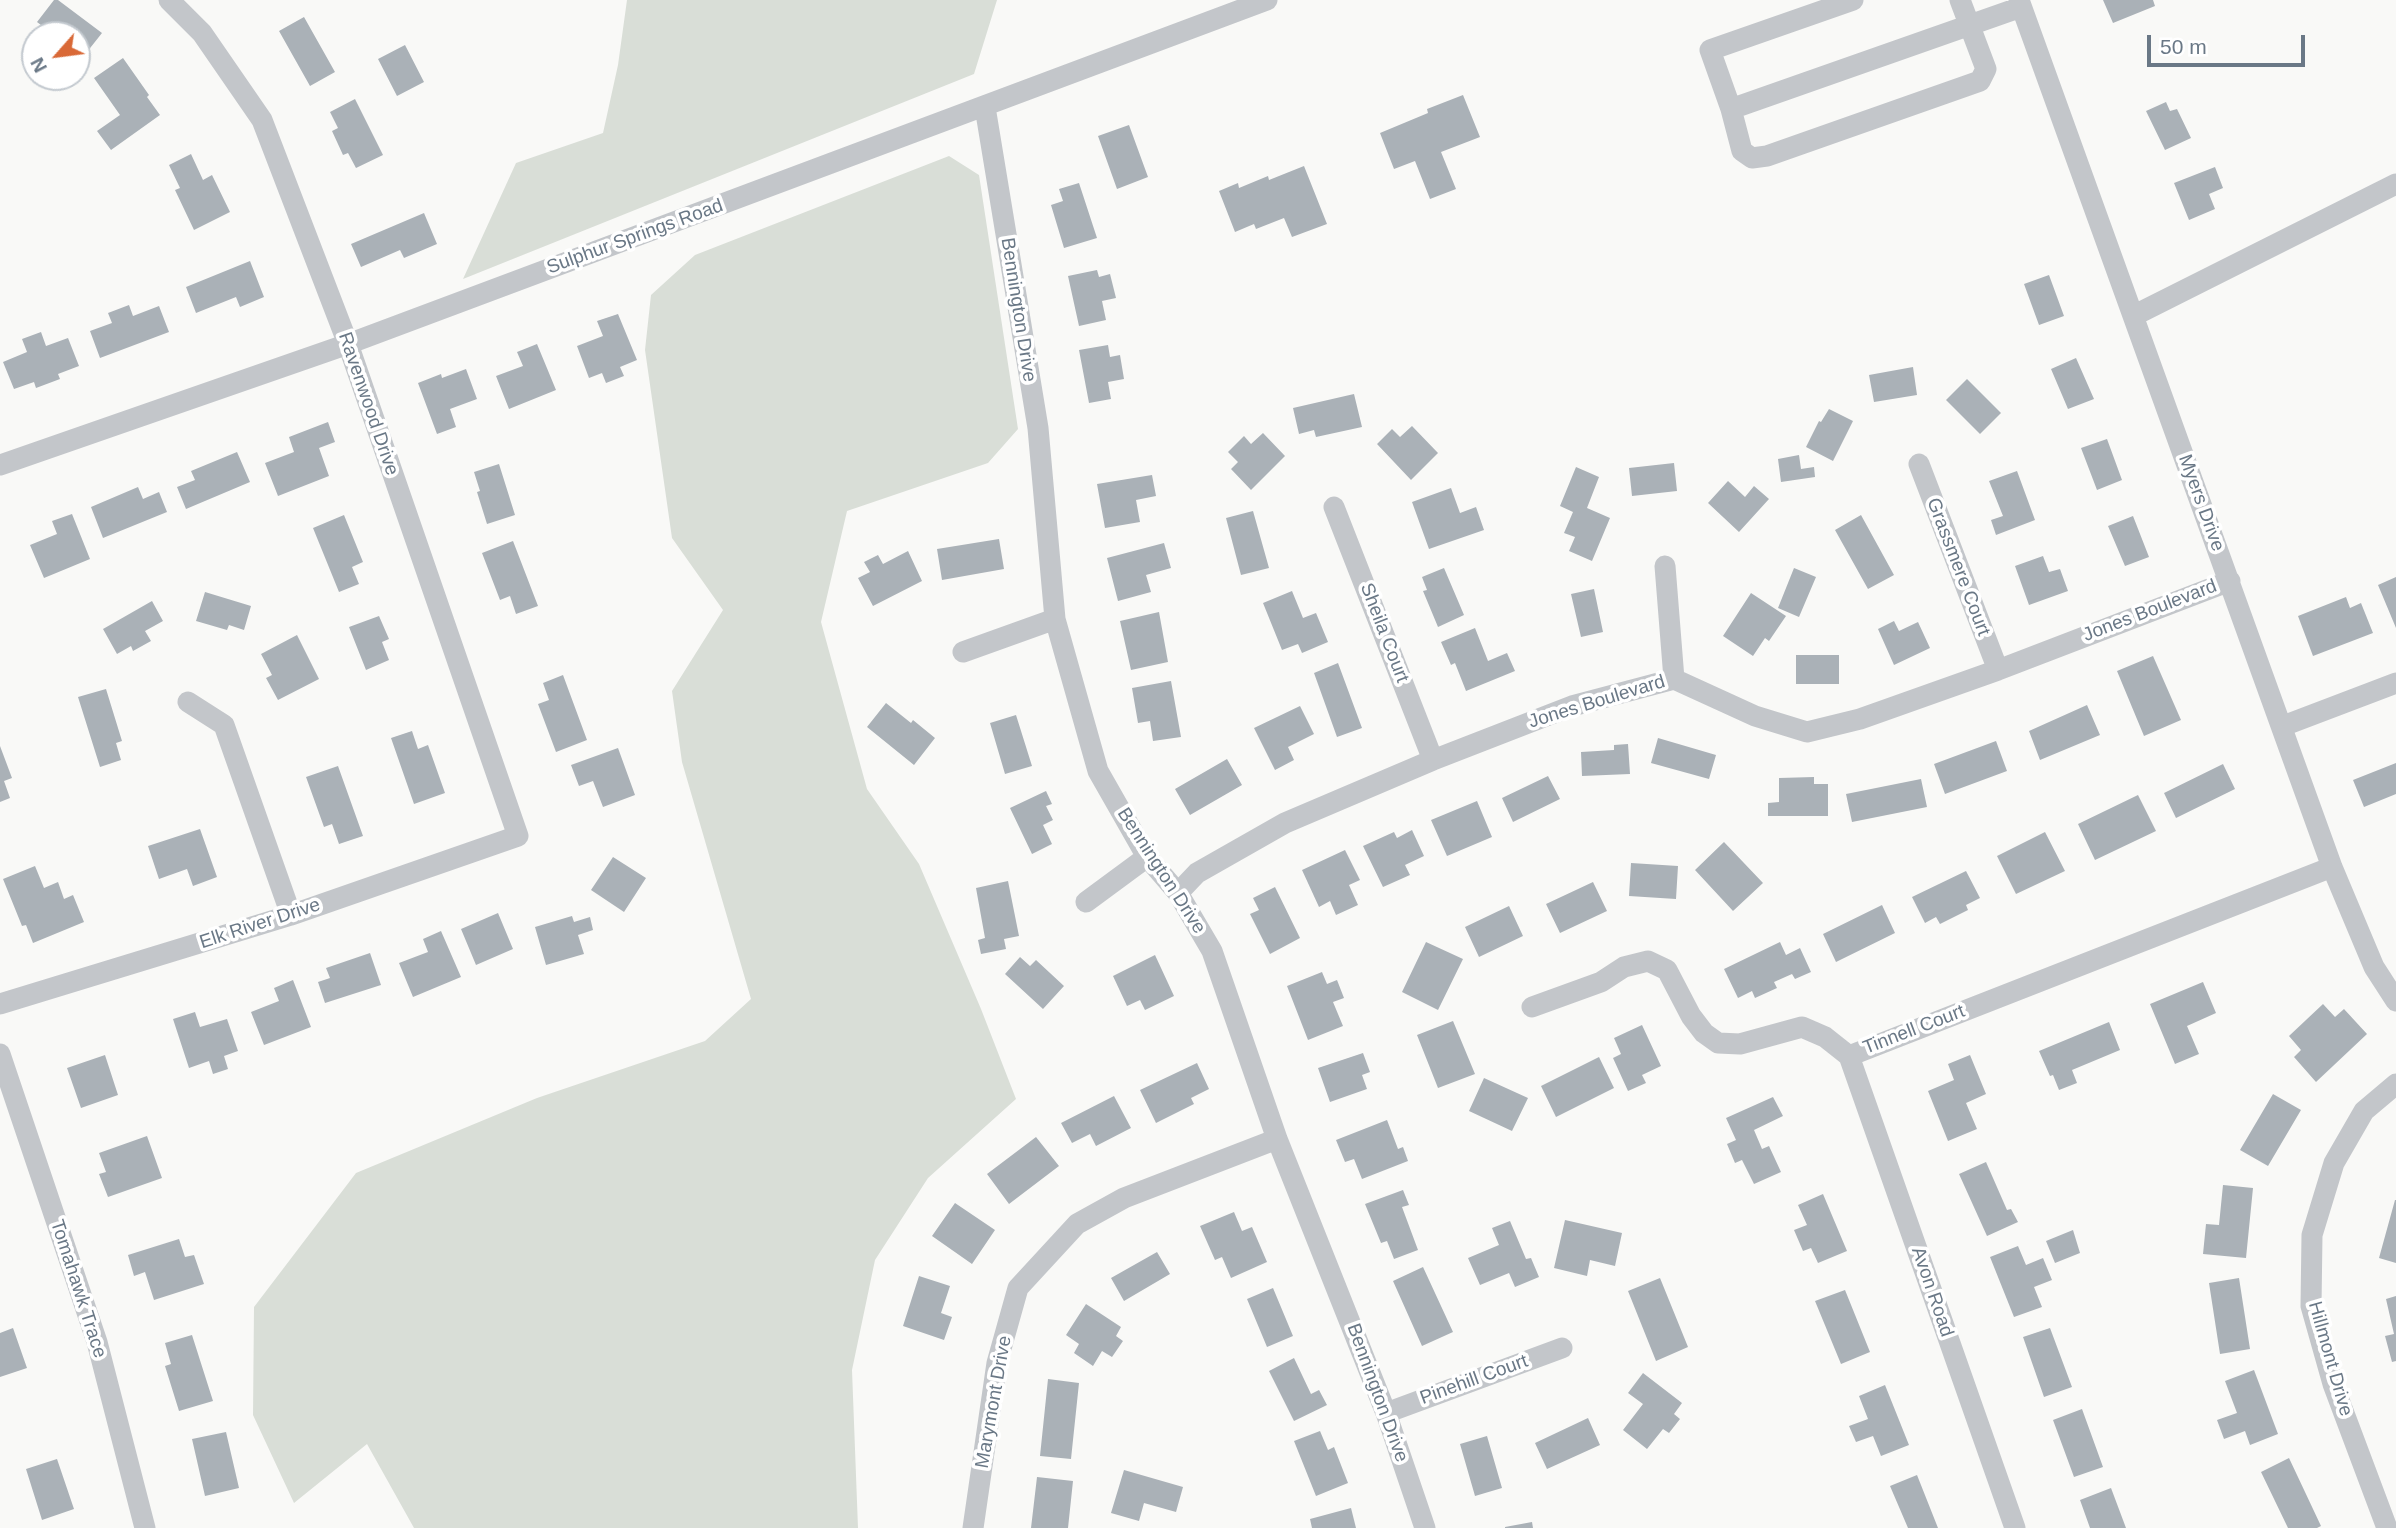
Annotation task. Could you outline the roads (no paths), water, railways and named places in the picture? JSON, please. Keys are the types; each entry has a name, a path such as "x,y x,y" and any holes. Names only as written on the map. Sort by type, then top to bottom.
{"street":[{"name":"Ravenwood Drive","path":"169,0 202,33 262,120 348,344 518,836"},
{"name":"Sulphur Springs Road","path":"0,465 348,344 1267,0"},
{"path":"1853,0 1710,50 1731,109 1742,151 1752,158 1767,156 1980,81 1986,69 1960,0"},
{"path":"1731,109 1971,25 2020,3"},
{"name":"Myers Drive","path":"2020,3 2332,867 2374,967 2396,1001"},
{"name":"Bennington Drive","path":"985,107 1038,429 1055,619 1098,771 1147,857 1178,893 1212,951 1277,1139 1386,1413 1425,1528"},
{"path":"2133,316 2396,184"},
{"name":"Grassmere Court","path":"1919,464 1998,670"},
{"name":"Sheila Court","path":"1334,507 1433,760"},
{"path":"1665,566 1674,679"},
{"name":"Jones Boulevard","path":"1178,893 1197,873 1285,823 1433,760 1572,706 1674,679 1755,716 1807,732 1860,719 1998,670 2230,581"},
{"path":"963,652 1055,619"},
{"path":"2283,726 2396,683"},
{"path":"188,702 224,725 291,915"},
{"name":"Elk River Drive","path":"0,1004 291,915 518,836"},
{"path":"1086,902 1147,857"},
{"name":"Tinnell Court","path":"1532,1007 1601,982 1624,967 1648,961 1667,970 1691,1016 1703,1033 1718,1043 1740,1044 1801,1027 1825,1037 1849,1056 2332,867"},
{"name":"Tomahawk Trace","path":"0,1054 97,1342 145,1528"},
{"name":"Avon Road","path":"1849,1056 2015,1528"},
{"name":"Hillmont Drive","path":"2387,1528 2333,1384 2311,1306 2312,1235 2334,1163 2364,1111 2396,1084"},
{"name":"Marymont Drive","path":"973,1528 997,1363 1018,1288 1077,1224 1124,1198 1277,1139"},
{"name":"Pinehill Court","path":"1386,1413 1562,1348"}]}
